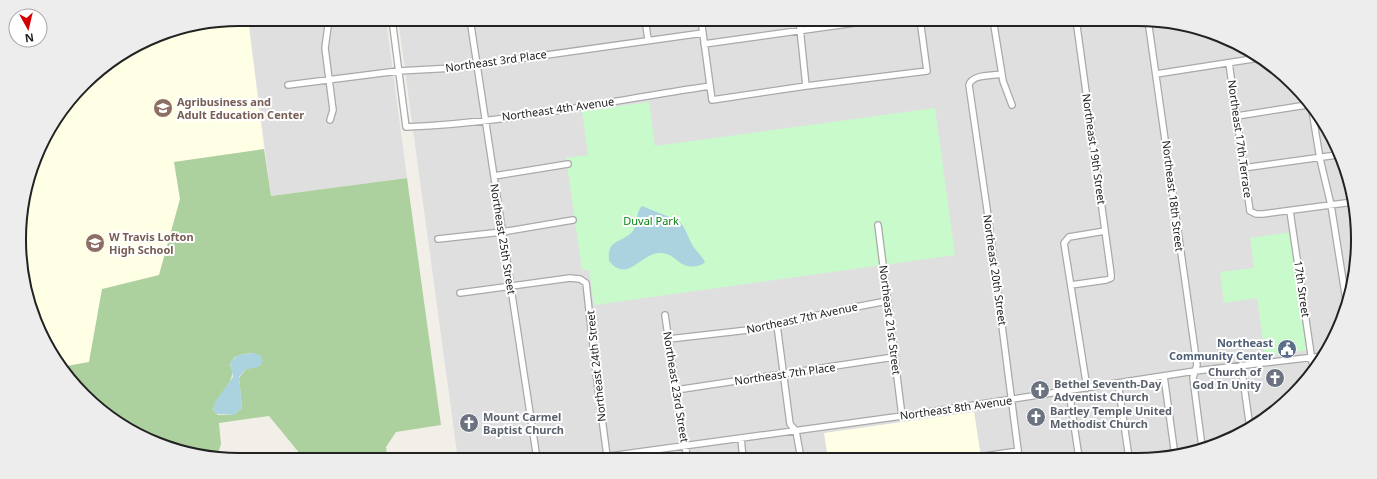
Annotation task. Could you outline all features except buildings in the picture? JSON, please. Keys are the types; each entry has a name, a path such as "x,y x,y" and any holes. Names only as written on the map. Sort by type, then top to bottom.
{"street":[{"path":"328,26 325,48 333,110 330,120"},
{"path":"393,26 398,71"},
{"name":"Northeast 25th Street","path":"471,26 537,453"},
{"path":"647,26 648,39"},
{"path":"702,26 712,100 806,86 927,72 921,26"},
{"path":"800,26 806,86"},
{"path":"704,44 830,26"},
{"path":"995,26 1002,74 1012,105"},
{"name":"Northeast 19th Street","path":"1071,285 1111,278 1077,26"},
{"name":"Northeast 18th Street","path":"1149,26 1183,276 1197,365 1193,378 1202,443"},
{"name":"Northeast 3rd Place","path":"288,85 398,71 454,68 648,39 703,33"},
{"path":"1156,74 1249,60"},
{"name":"Northeast 17th Terrace","path":"1229,63 1247,199 1250,211 1264,214 1290,211"},
{"name":"Northeast 4th Avenue","path":"398,71 406,127 436,126 485,120 710,86"},
{"name":"Northeast 20th Street","path":"1002,74 975,78 970,81 969,85 1018,453"},
{"path":"1236,116 1303,106"},
{"path":"1313,119 1320,159 1331,205 1345,292"},
{"path":"1243,168 1320,159 1334,156"},
{"path":"494,176 568,164"},
{"path":"1290,211 1348,203"},
{"name":"17th Street","path":"1290,211 1312,362"},
{"path":"438,239 502,232 573,220"},
{"name":"Northeast 21st Street","path":"878,225 902,416"},
{"path":"1087,388 1064,243 1069,236 1105,230"},
{"name":"Northeast 24th Street","path":"511,287 570,278 580,279 586,283 607,453"},
{"path":"460,293 511,287"},
{"name":"Northeast 7th Avenue","path":"669,339 758,329 887,301"},
{"name":"Northeast 23rd Street","path":"665,315 687,453"},
{"path":"777,325 790,424 796,431 800,453"},
{"name":"Northeast 8th Avenue","path":"647,453 685,446 1012,400 1195,371 1315,357"},
{"name":"Northeast 7th Place","path":"676,390 894,358"},
{"path":"1241,365 1249,421"},
{"path":"1164,376 1174,450"},
{"path":"1118,383 1128,453"},
{"path":"1069,391 1078,453"},
{"path":"741,438 742,453"},
{"path":"1002,453 1018,450"}],"shaded area":[{"path":"226,26 249,26 264,149 174,162 180,199 159,276 102,290 89,362 68,366 48,334 42,321 30,281 26,253 26,226 33,184 48,145 62,121 79,99 99,79 121,62 158,42 184,33"},
{"path":"249,26 387,26 407,178 271,196"},
{"path":"399,26 1151,26 1179,30 1206,37 1232,48 1256,62 1278,79 1298,99 1315,121 1329,145 1340,171 1347,198 1351,226 1351,253 1344,295 1329,334 1307,369 1278,400 1256,417 1232,431 1206,442 1179,449 1151,453 980,453 974,412 825,433 827,453 457,453"},
{"path":"974,412 980,453 827,453 824,433"}],"green space":[{"name":"Duval Park","path":"649,102 655,146 935,108 955,255 594,305 589,270 582,270 566,158 588,155 582,111"},
{"path":"264,149 271,196 407,178 441,425 396,432 386,447 387,453 299,453 269,416 219,423 221,444 219,452 184,446 158,437 121,417 99,400 79,380 68,366 89,362 102,289 159,275 180,199 174,162","holes":["254,353 261,365 246,369 239,378 242,408 234,415 218,415 213,410 215,404 230,382 232,376 230,365 231,361 239,355"]},
{"path":"1292,232 1308,350 1265,356 1257,298 1224,303 1220,272 1254,268 1250,238"}],"water":[{"path":"642,206 679,221 693,246 705,262 695,266 688,266 665,253 651,255 628,269 616,267 609,261 610,248 616,242 628,236 632,232 636,226 638,212"},
{"path":"254,353 260,355 263,361 259,367 246,369 239,377 242,408 234,415 217,414 213,410 215,402 233,377 230,362 239,355"}],"place":[{"name":"Agribusiness and Adult Education Center","path":"163,108"},
{"name":"W Travis Lofton High School","path":"95,243"},
{"name":"Northeast Community Center","path":"1287,349"},
{"name":"Church of God In Unity","path":"1275,378"},
{"name":"Bethel Seventh-Day Adventist Church","path":"1040,390"},
{"name":"Bartley Temple United Methodist Church","path":"1036,417"},
{"name":"Mount Carmel Baptist Church","path":"469,423"}]}
